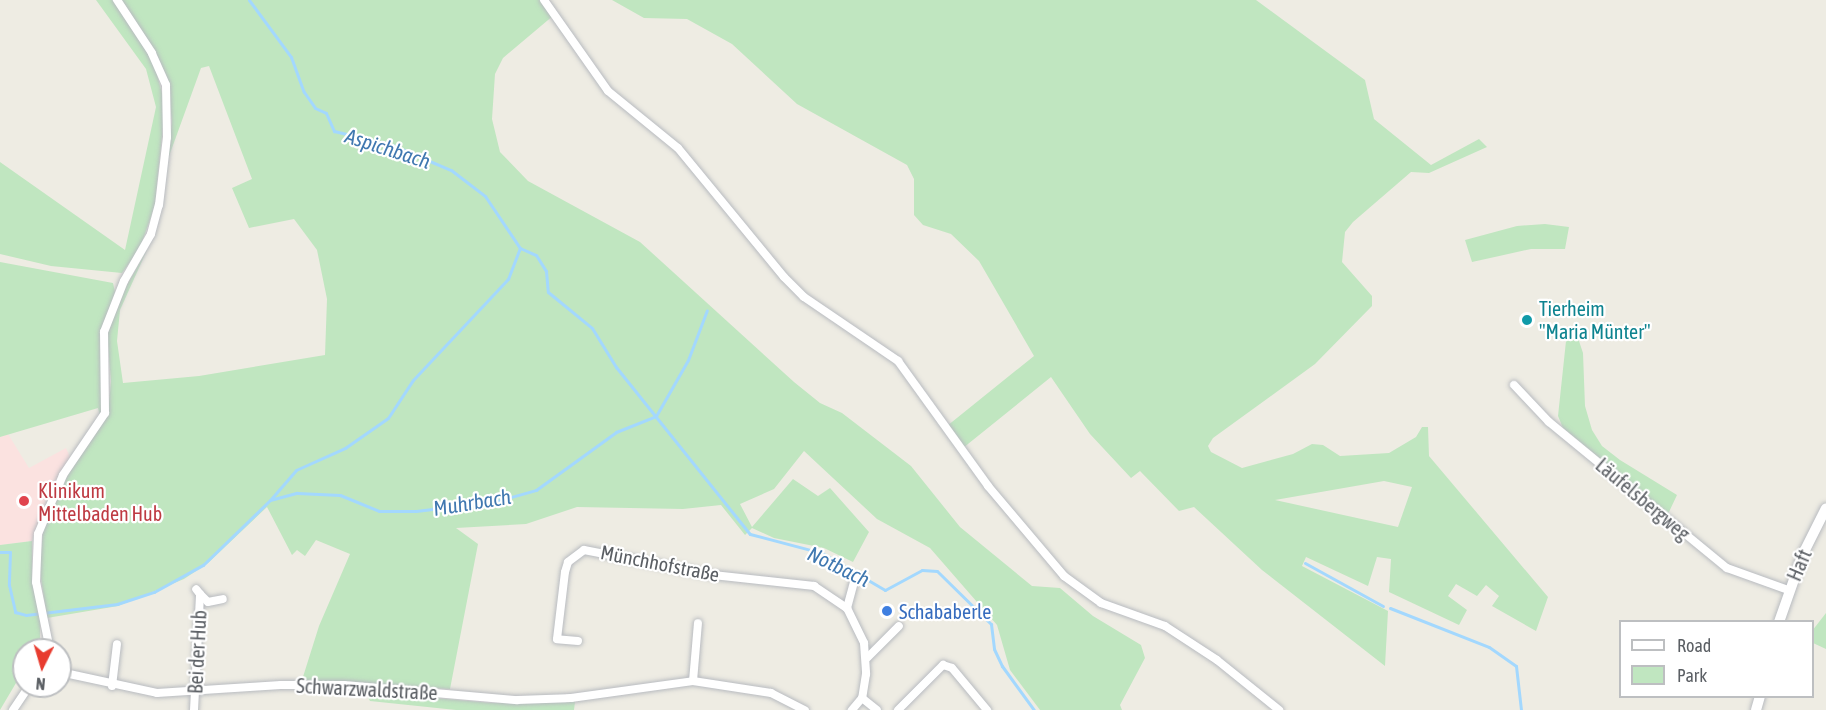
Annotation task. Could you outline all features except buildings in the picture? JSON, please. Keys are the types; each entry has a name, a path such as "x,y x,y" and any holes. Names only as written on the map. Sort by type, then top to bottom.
{"main road":[{"name":"Haft","path":"1779,620 1788,590 1826,508"}],"street":[{"path":"48,638 36,582 38,534 63,475 99,427 108,398 104,332 124,281 151,234 159,205 167,136 166,85 152,53 117,0"},
{"path":"544,0 608,91 678,148 784,277 804,297 898,362 988,486 1064,576 1101,603 1165,626 1217,660 1279,710"},
{"name":"Läufelsbergweg","path":"1514,385 1549,423 1727,568 1788,590"},
{"name":"Münchhofstraße","path":"578,641 557,639 568,562 584,550 713,575 813,586 847,608"},
{"path":"852,710 862,698 867,658 864,644 847,608 855,578"},
{"name":"Bei der Hub","path":"194,710 198,592 208,602 223,599"},
{"path":"693,681 698,623"},
{"path":"867,658 898,626"},
{"path":"112,686 117,644"},
{"path":"898,710 935,668 943,665 952,668 987,710"},
{"name":"Schwarzwaldstraße","path":"72,675 112,686 157,693 281,685 344,685 517,700 570,698 693,681 771,693 805,710"},
{"path":"862,698 877,710"}],"shaded area":[{"name":"Klinikum Mittelbaden Hub","path":"8,434 29,468 66,448 71,459 40,517 32,541 0,545 0,437"}],"green space":[{"path":"96,0 114,0 141,40 155,67 165,105 155,205 140,248 122,273 51,266 0,254 0,162 125,250 156,107 146,69"},
{"path":"121,0 542,0 554,15 503,58 495,74 492,119 500,152 528,181 640,242 794,382 820,403 842,413 911,466 960,527 1032,586 1060,588 1093,616 1141,645 1145,658 1120,705 1122,710 1040,710 1010,670 997,625 930,548 877,519 804,451 774,489 740,504 752,527 793,479 818,496 830,488 869,532 853,562 824,548 774,538 752,528 745,535 721,505 683,509 577,507 526,524 456,528 478,544 450,689 302,680 319,626 350,554 316,540 305,556 297,550 292,555 267,507 208,563 184,579 118,606 47,618 39,565 44,526 69,473 108,414 111,381 107,334 119,299 147,250 120,310 117,341 123,383 199,376 325,355 327,299 317,250 294,219 249,228 232,188 252,179 209,66 201,68 168,159 172,121 167,77 155,51"},
{"path":"612,0 1256,0 1365,80 1374,119 1431,165 1479,139 1487,147 1429,173 1411,172 1353,222 1345,232 1342,262 1372,296 1372,306 1315,364 1213,438 1208,446 1211,452 1242,468 1293,454 1312,444 1323,445 1340,456 1389,453 1416,437 1422,427 1428,427 1429,456 1548,597 1536,631 1492,606 1499,596 1486,585 1477,596 1456,584 1448,596 1467,610 1459,625 1389,592 1391,559 1377,557 1368,586 1306,557 1302,566 1388,611 1385,666 1262,570 1194,507 1179,511 1140,471 1131,478 1090,434 1051,377 963,448 947,426 1034,356 979,261 951,234 923,225 914,215 914,179 907,165 797,104 732,44 687,19 644,18","holes":["1384,481 1412,487 1398,527 1275,500"]},
{"path":"1545,224 1569,227 1565,249 1531,249 1472,262 1465,240 1517,226"},
{"path":"0,262 113,283 115,292 102,330 104,400 100,416 98,408 0,437"},
{"path":"1578,338 1583,353 1585,406 1592,430 1602,446 1620,460 1677,495 1668,514 1563,428 1558,416 1566,341"},
{"path":"32,541 32,580 40,620 40,638 12,638 12,690 0,710 0,545"},
{"path":"1826,613 1826,649 1814,643 1814,628"},
{"path":"365,692 492,703 575,702 574,710 456,710 370,701"}],"waterway":[{"name":"Aspichbach","path":"249,0 291,57 304,92 315,108 326,113 334,131 392,145 451,170 485,196 520,248 536,255 546,271 548,292 592,328 616,367 750,534 822,553 885,590 922,570 937,571 991,624 994,649 1002,666 1034,710"},
{"name":"Muhrbach","path":"271,499 296,470 345,448 388,418 413,380 508,279 520,248"},
{"path":"656,416 688,360 707,310"},
{"name":"Muhrbach","path":"0,552 10,552 9,585 15,612 26,615 117,604 154,592 203,565 270,500 297,493 340,495 379,511 416,511 497,501 536,490 616,432 656,416"},
{"path":"1305,563 1383,606"},
{"path":"1390,608 1489,647 1516,666 1521,710"}],"place":[{"name":"Tierheim \"Maria Münter\"","path":"1527,320"},
{"name":"Klinikum Mittelbaden Hub","path":"24,501"},
{"name":"Schababerle","path":"887,611"}],"water label":[{"name":"Notbach","path":"839,566"}]}
